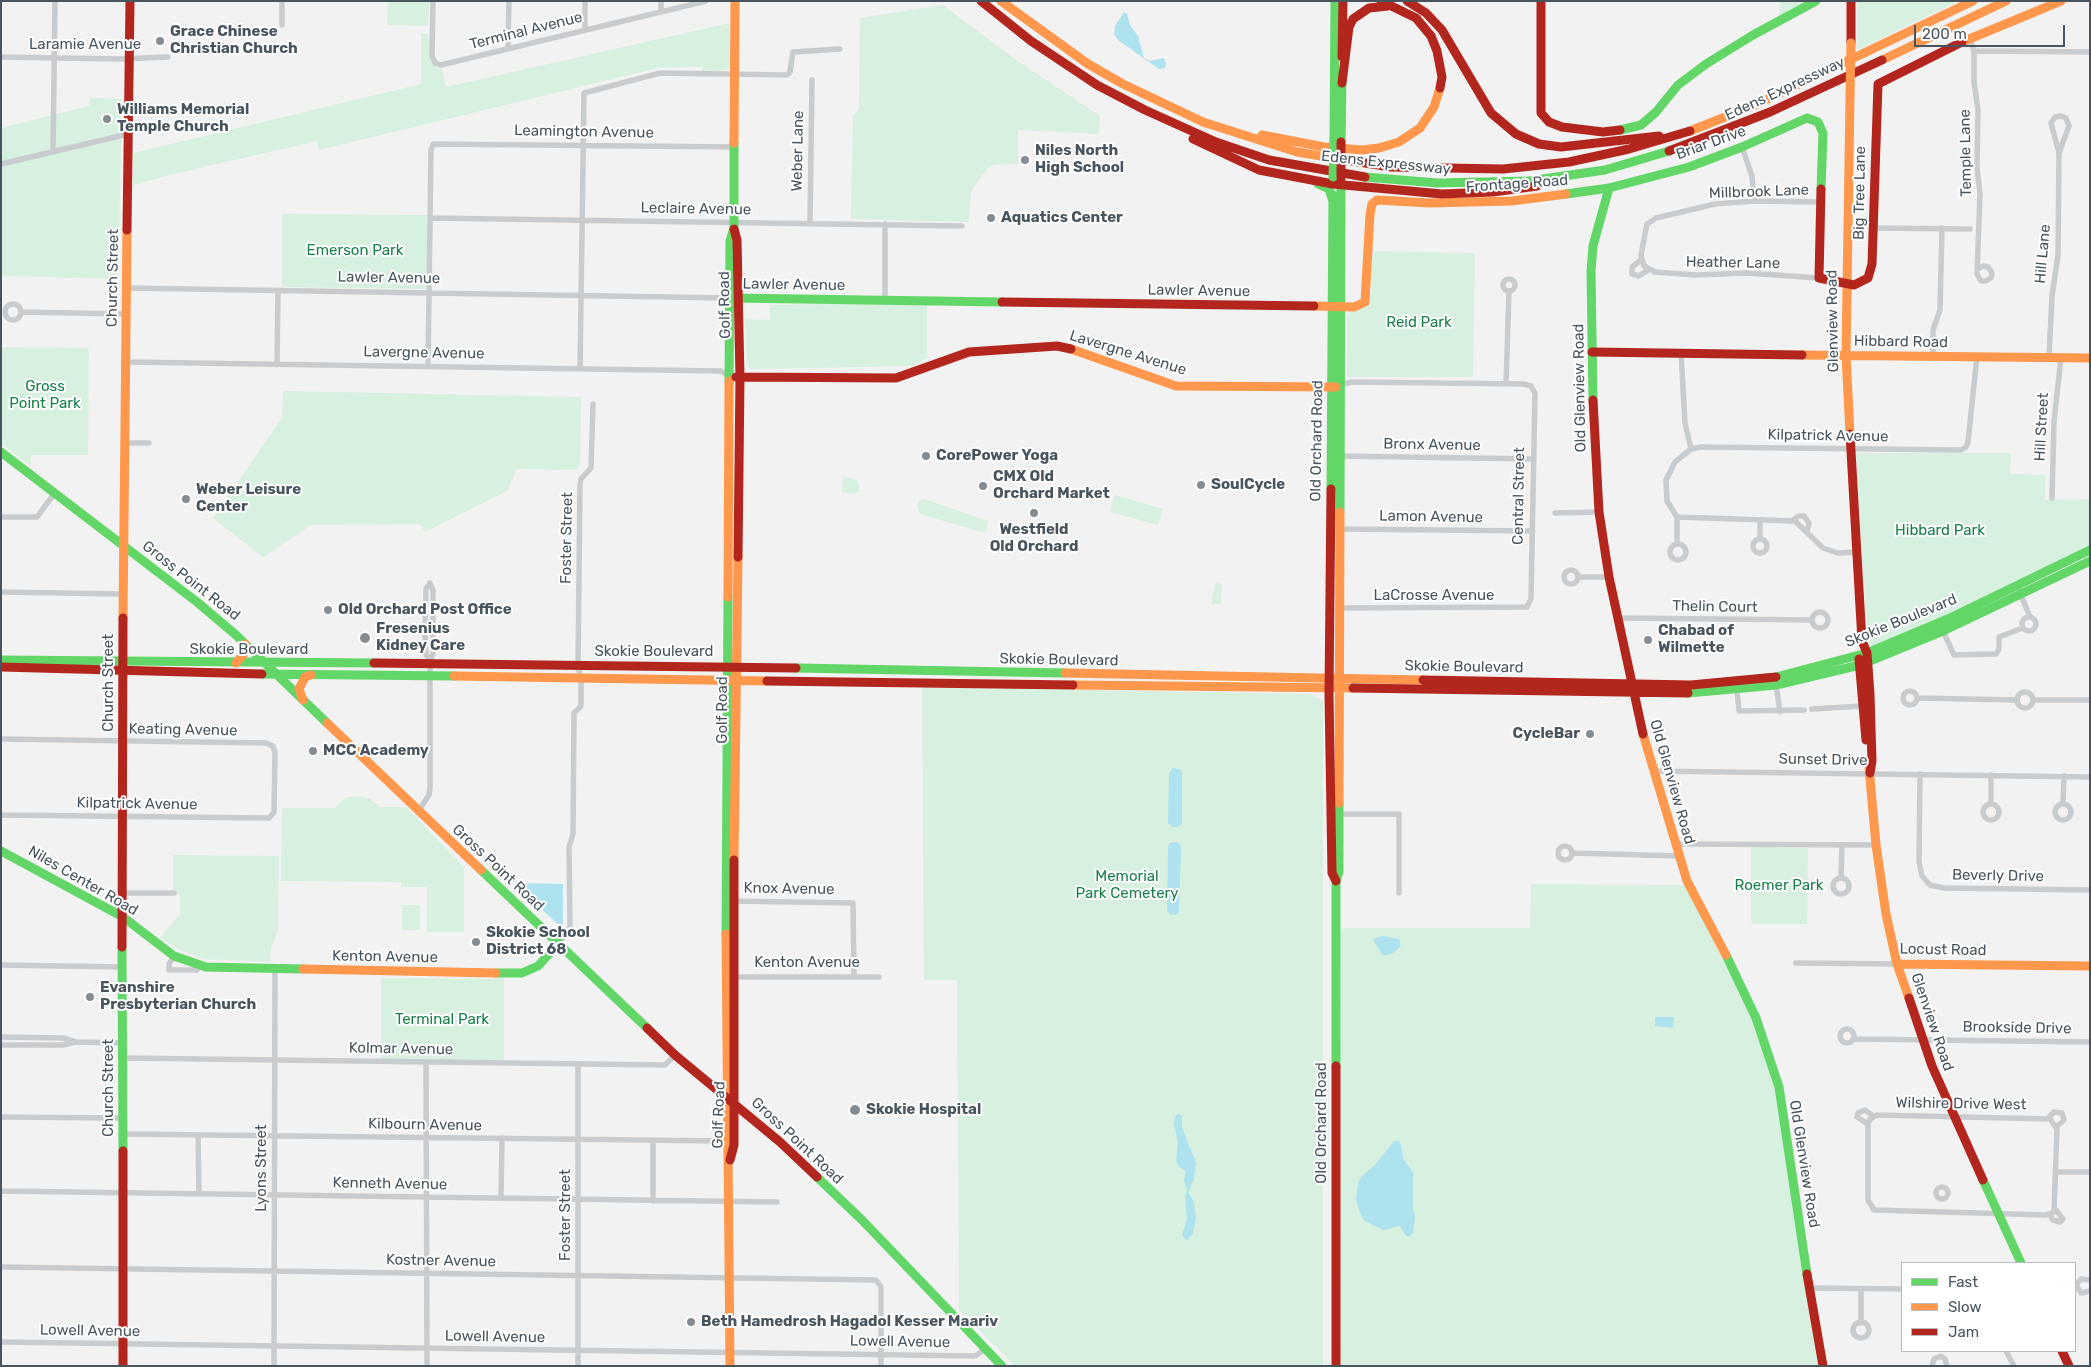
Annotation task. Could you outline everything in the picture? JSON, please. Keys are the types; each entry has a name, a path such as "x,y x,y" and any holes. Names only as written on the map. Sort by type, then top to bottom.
{"main road":[{"name":"Church Street","path":"123,1366 122,666 130,1"},
{"name":"Golf Road","path":"730,1162 734,1145 730,1099 730,901 735,377 734,298 730,241 734,225 736,1"},
{"name":"Edens Expressway","path":"981,1 1065,65 1097,85 1164,119 1216,142 1269,160 1358,176 1404,181 1467,183 1529,180 1605,170 1684,147 1737,126 2006,1"},
{"name":"Edens Expressway","path":"1002,1 1074,54 1123,84 1203,122 1298,152 1352,162 1391,167 1465,170 1503,169 1569,162 1630,149 1685,133 1755,105 1973,1"},
{"name":"Old Orchard Road","path":"1335,1 1338,141"},
{"name":"Old Orchard Road","path":"1335,814 1340,690 1342,385 1342,306 1337,181 1342,83 1343,1"},
{"path":"1235,133 1259,135 1324,147 1362,150 1379,148 1409,137 1420,128 1434,107 1441,86 1440,64 1431,36 1421,23 1409,14 1381,1"},
{"path":"1407,1 1426,13 1442,30 1492,113 1507,128 1528,141 1549,146 1576,147 1685,133"},
{"path":"1541,1 1539,106 1543,117 1562,127 1593,132 1620,130 1641,125 1656,112 1678,85 1706,64 1753,34 1803,10 1816,1"},
{"name":"Glenview Road","path":"1851,1 1846,355 1863,659 1872,761 1870,773"},
{"path":"1970,38 2061,1"},
{"path":"1342,83 1346,65 1349,27 1353,20 1370,8 1380,5 1393,6"},
{"name":"Big Tree Lane","path":"1846,282 1854,285 1868,278 1872,264 1876,93 1878,84 1970,38"},
{"name":"Briar Drive","path":"1609,188 1689,167 1742,147 1803,119 1812,118 1818,122 1823,133 1821,202"},
{"path":"1164,119 1183,134 1259,170 1325,186 1331,193 1333,201"},
{"path":"1278,175 1442,194 1494,192 1564,182 1605,170"},
{"name":"Old Orchard Road","path":"1336,1366 1336,881 1339,872 1329,689 1329,529 1333,201 1337,181"},
{"name":"Frontage Road","path":"1342,306 1360,305 1368,296 1370,214 1372,204 1377,200 1429,203 1512,201 1609,188"},
{"name":"Old Glenview Road","path":"1609,188 1592,252 1594,443 1599,512 1609,577 1633,688 1654,771 1679,856 1694,896 1740,981 1772,1063 1784,1113 1809,1288 1823,1366"},
{"path":"1821,202 1819,278 1846,282"},
{"name":"Golf Road","path":"734,298 730,363 735,377"},
{"name":"Lawler Avenue","path":"734,298 1342,306"},
{"name":"Lavergne Avenue","path":"735,377 896,378 969,352 1056,346 1072,348 1176,386 1331,388 1342,385"},
{"name":"Hibbard Road","path":"1592,352 2090,358"},
{"name":"Gross Point Road","path":"1,452 197,602 278,674 418,812 559,943 675,1055 767,1130 863,1221 1002,1366"},
{"name":"Skokie Boulevard","path":"1941,626 2017,585 2090,550"},
{"name":"Skokie Boulevard","path":"1,667 430,662 578,666 1340,677 1633,688 1693,693 1736,690 1863,659 2021,594 2090,562"},
{"path":"236,663 243,655 245,644"},
{"name":"Glenview Road","path":"1863,659 1863,706 1876,845 1886,914 1897,964 1922,1040 1997,1214 2021,1262"},
{"name":"Skokie Boulevard","path":"1,660 311,675 1340,690 1633,688 1754,680 1776,681"},
{"path":"303,700 300,689 301,683 305,677 311,675"},
{"name":"Niles Center Road","path":"1,851 123,917 174,956"},
{"name":"Golf Road","path":"730,901 734,977 730,1099 726,1141 730,1162 730,1366"},
{"name":"Kenton Avenue","path":"174,956 199,965 219,968 522,973 538,966 559,943"},
{"name":"Locust Road","path":"1897,964 2090,966"},
{"path":"2062,1352 2066,1365"}],"street":[{"path":"53,152 55,1"},
{"path":"282,1 282,25"},
{"name":"Terminal Avenue","path":"433,1 432,56 435,63 440,65 508,47 706,1"},
{"path":"508,47 509,1"},
{"path":"585,1 585,29"},
{"path":"661,1 661,11"},
{"name":"Temple Lane","path":"1970,38 1974,51 1980,194 1978,269"},
{"path":"580,369 584,93 588,90 660,73 787,75 790,72 793,52 840,49"},
{"path":"1974,51 2090,52"},
{"name":"Laramie Avenue","path":"1,57 168,57"},
{"name":"Weber Lane","path":"810,223 812,80"},
{"name":"Hill Lane","path":"2049,357 2052,296 2058,255 2060,153 2069,126 2066,118 2061,116 2055,118 2050,123 2060,153"},
{"path":"1,164 128,134"},
{"name":"Leamington Avenue","path":"431,218 431,150 433,144 734,147"},
{"path":"1742,147 1752,176 1754,201"},
{"name":"Millbrook Lane","path":"1632,274 1632,267 1641,260 1646,228 1652,220 1702,206 1754,201 1821,202"},
{"path":"428,367 431,218"},
{"name":"Leclaire Avenue","path":"431,218 582,219 734,225 810,223 962,226"},
{"path":"885,224 885,300"},
{"path":"1873,228 1970,229"},
{"path":"1933,356 1933,327 1940,310 1942,228"},
{"path":"1641,260 1646,268"},
{"name":"Heather Lane","path":"1632,274 1639,276 1646,268 1678,275 1731,273 1819,278"},
{"name":"Lawler Avenue","path":"127,288 734,298"},
{"path":"278,291 278,364"},
{"path":"1506,384 1509,291"},
{"path":"21,312 126,314"},
{"path":"1677,544 1677,517 1666,502 1666,480 1675,462 1691,449 1685,423 1681,353"},
{"name":"Kilpatrick Avenue","path":"1691,449 1701,447 1964,448 1968,442 1977,356"},
{"name":"Hill Street","path":"2052,498 2054,422 2061,357"},
{"name":"Lavergne Avenue","path":"126,362 721,371"},
{"path":"730,363 721,371 735,377"},
{"name":"Lavergne Avenue","path":"1342,385 1351,382 1532,386"},
{"name":"Central Street","path":"1527,607 1531,599 1533,531 1535,393 1532,386"},
{"name":"Foster Street","path":"559,943 569,930 570,925 569,847 573,834 574,713 581,706 581,678 578,666 580,482 591,468 592,404"},
{"path":"125,443 149,443"},
{"name":"Bronx Avenue","path":"1330,456 1534,459"},
{"path":"1,517 37,517 54,494"},
{"path":"1555,513 1599,512"},
{"path":"1677,517 1798,522 1828,550 1838,553 1857,552"},
{"path":"1760,520 1760,539"},
{"name":"Lamon Avenue","path":"1329,529 1533,531"},
{"path":"1579,577 1609,577"},
{"path":"418,812 429,795 430,787 430,662 433,654 433,590 430,583 426,590 425,641 426,655 430,662"},
{"path":"1941,626 1954,655 1996,654 1999,649 1999,636 2023,628 2028,631 2036,628 2035,621 2030,617 2017,585"},
{"path":"1,592 123,594"},
{"name":"LaCrosse Avenue","path":"1340,608 1527,607"},
{"path":"2023,628 2024,620 2030,617"},
{"name":"Thelin Court","path":"1618,618 1812,620"},
{"path":"1776,681 1780,712"},
{"path":"1736,690 1739,711 1780,712 1804,710"},
{"path":"2025,692 2031,695 2033,700 2030,706 2025,708 2018,705 2017,700 2020,693 2025,692"},
{"path":"1917,698 2017,700"},
{"path":"2033,700 2090,700"},
{"path":"1812,709 1863,706"},
{"name":"Keating Avenue","path":"1,739 266,744 273,746 275,754 274,812 271,817"},
{"name":"Sunset Drive","path":"1654,771 2090,776"},
{"name":"Beverly Drive","path":"1920,774 1919,862 1922,876 1930,885 1944,888 2090,890"},
{"path":"1991,775 1991,804"},
{"path":"2063,804 2064,776"},
{"path":"1335,814 1399,814 1398,893"},
{"name":"Kilpatrick Avenue","path":"1,815 266,819 271,817"},
{"path":"1675,844 1876,845"},
{"path":"1841,878 1842,845"},
{"path":"1572,853 1679,856"},
{"path":"123,893 174,894"},
{"name":"Knox Avenue","path":"730,901 853,903 854,977"},
{"name":"Kenton Avenue","path":"174,956 169,970 197,970 199,965"},
{"name":"Locust Road","path":"1796,963 1897,964"},
{"path":"1,965 123,967"},
{"name":"Lyons Street","path":"274,1366 275,970"},
{"name":"Kenton Avenue","path":"734,977 879,977"},
{"path":"1,1037 63,1038 76,1042"},
{"name":"Brookside Drive","path":"1854,1039 2090,1042"},
{"path":"1,1044 63,1045 76,1042 123,1043"},
{"name":"Kolmar Avenue","path":"123,1058 665,1065 675,1055"},
{"path":"426,1062 427,1366"},
{"name":"Foster Street","path":"578,1064 578,1366"},
{"name":"Wilshire Drive West","path":"1942,1212 1874,1210 1868,1200 1868,1124 1857,1117 1858,1113 1865,1110 1873,1116 1882,1114 2048,1118 2054,1112 2062,1113 2064,1120 2056,1127"},
{"path":"1,1116 123,1118"},
{"path":"1868,1124 1873,1116"},
{"name":"Wilshire Drive West","path":"2048,1118 2056,1127 2055,1209 2063,1219 2060,1222 2053,1220 2050,1215"},
{"name":"Kilbourn Avenue","path":"123,1134 726,1141"},
{"path":"198,1135 198,1194"},
{"path":"501,1198 502,1138"},
{"path":"653,1140 653,1201"},
{"path":"2056,1172 2090,1172"},
{"name":"Kenneth Avenue","path":"1,1191 777,1202"},
{"path":"1942,1200 1942,1212 2050,1215 2055,1209"},
{"name":"Kostner Avenue","path":"1,1267 873,1279 879,1282 881,1287 881,1354"},
{"path":"2090,1280 2080,1279 2076,1285 2081,1293 2090,1291"},
{"path":"1809,1288 1901,1289"},
{"path":"1861,1289 1861,1323"},
{"name":"Lowell Avenue","path":"1,1342 975,1356 986,1349"},
{"path":"2007,1352 2014,1366"},
{"path":"881,1354 881,1366"},
{"path":"1932,1366 1934,1359 1941,1356 1946,1359 1947,1366"}],"green space":[{"path":"388,1 429,1 428,26 387,25"},
{"path":"1780,1 1810,1 1779,18"},
{"path":"1857,1 1959,1 1857,50"},
{"path":"943,5 1016,60 1100,116 1099,134 1018,130 1018,164 994,165 987,169 971,191 969,222 851,219 853,115 859,109 860,18"},
{"path":"730,23 730,66 727,70 702,71 702,67 658,68 319,150 317,141 133,185 134,153 421,84 421,33 431,35 431,61 442,70 446,87"},
{"path":"90,98 122,99 118,279 1,276 1,128 89,106"},
{"name":"Emerson Park","path":"282,214 428,215 426,289 282,287"},
{"name":"Reid Park","path":"1375,251 1475,253 1473,377 1347,377 1347,316 1351,311 1369,302 1372,292 1372,257"},
{"path":"927,303 927,358 913,366 751,369 747,365 745,319 770,320 770,305"},
{"name":"Gross Point Park","path":"1,347 89,348 88,455 31,455 31,466 1,444"},
{"path":"283,391 581,397 580,463 578,470 517,469 507,491 425,532 420,524 311,525 263,557 213,518 282,418"},
{"name":"Hibbard Park","path":"1856,453 2011,453 2010,474 2045,475 2045,500 2090,499 2090,547 1927,625 1872,647 1868,643"},
{"path":"843,476 857,480 859,491 854,494 842,492"},
{"path":"1115,495 1163,509 1158,525 1110,512"},
{"path":"924,499 988,521 985,533 920,514 917,506 919,501"},
{"path":"1215,583 1222,584 1221,604 1211,605"},
{"name":"Memorial Park Cemetery","path":"922,687 1310,694 1323,701 1323,1366 1015,1366 959,1310 957,980 924,980"},
{"path":"357,796 370,799 379,807 406,807 464,867 464,932 427,932 427,887 401,887 401,882 281,881 282,808 335,808 345,798"},
{"name":"Roemer Park","path":"1751,847 1808,848 1807,924 1751,924"},
{"path":"173,855 279,856 278,931 271,948 270,962 203,959 180,950 160,938 180,914 180,895 173,890"},
{"path":"1531,884 1686,885 1756,1026 1777,1094 1801,1265 1819,1366 1340,1366 1341,931 1345,928 1530,928"},
{"path":"402,905 420,905 420,930 402,930"},
{"name":"Terminal Park","path":"381,978 504,979 504,1062 381,1060"}],"water":[{"path":"1124,12 1127,14 1130,25 1138,36 1144,58 1150,61 1164,58 1165,68 1159,69 1118,40 1114,34 1115,26"},
{"path":"1173,768 1182,771 1182,823 1180,826 1172,827 1168,823 1169,773"},
{"path":"1177,842 1181,846 1179,910 1178,914 1171,915 1167,911 1168,847 1170,843"},
{"path":"513,883 563,884 563,929"},
{"path":"1383,936 1399,939 1401,946 1393,953 1383,956 1373,939"},
{"path":"1655,1017 1674,1017 1673,1028 1655,1026"},
{"path":"1179,1114 1182,1116 1182,1127 1196,1163 1194,1179 1188,1192 1194,1202 1196,1218 1193,1233 1187,1241 1182,1235 1187,1220 1185,1196 1187,1190 1184,1181 1186,1171 1179,1167 1176,1161 1178,1142 1174,1125 1175,1116"},
{"path":"1395,1140 1400,1142 1404,1160 1413,1172 1413,1208 1415,1216 1413,1233 1409,1237 1406,1236 1400,1226 1383,1230 1365,1221 1361,1216 1356,1200 1358,1183 1362,1176 1375,1165"}],"traffic: fast":[{"path":"1334,139 1335,1"},
{"path":"1620,130 1641,125 1656,112 1678,85 1706,64 1753,35 1816,1"},
{"path":"1341,142 1342,77"},
{"path":"1566,194 1609,188 1689,167 1742,147 1807,118 1818,122 1823,133 1821,189"},
{"path":"1333,177 1334,139"},
{"path":"729,381 730,241 734,228 734,143"},
{"path":"1365,177 1437,183 1529,181 1605,170 1669,151"},
{"path":"1340,512 1341,179"},
{"path":"1318,184 1329,189 1333,201"},
{"path":"1593,400 1591,271 1593,246 1609,188"},
{"path":"1331,489 1333,195"},
{"path":"730,298 1002,302"},
{"path":"1,452 197,602 236,635 327,723"},
{"path":"1776,677 1867,653 1948,619 2090,550"},
{"path":"1688,693 1776,685 1860,665 1943,631 2090,561"},
{"path":"726,934 728,597"},
{"path":"1,660 374,663"},
{"path":"796,668 1065,673"},
{"path":"262,674 454,676"},
{"path":"1336,1066 1336,881 1339,872 1339,803"},
{"path":"1,851 123,917 174,956 206,967 303,969"},
{"path":"481,870 647,1028"},
{"path":"496,973 522,973 538,966 559,943"},
{"path":"122,947 123,1151"},
{"path":"1726,955 1756,1018 1779,1087 1807,1274"},
{"path":"817,1177 863,1221 1002,1366"},
{"path":"1983,1180 2021,1262"}],"traffic: slow":[{"path":"734,143 735,1"},
{"path":"1001,1 1088,64 1123,84 1203,122 1297,152 1327,157"},
{"path":"1690,131 1755,105 1973,1"},
{"path":"1882,60 2006,1"},
{"path":"1962,42 2061,1"},
{"path":"1850,96 1851,43"},
{"path":"1262,135 1324,147 1362,150 1379,148 1399,142 1420,128 1434,107 1440,88"},
{"path":"1850,96 1846,355 1850,434"},
{"path":"1314,306 1354,307 1365,302 1370,214 1372,204 1377,200 1429,203 1512,201 1566,194"},
{"path":"123,618 127,230"},
{"path":"1071,349 1176,386 1336,387"},
{"path":"1802,355 2090,358"},
{"path":"728,597 729,381"},
{"path":"1339,803 1340,512"},
{"path":"734,860 738,557"},
{"path":"236,663 243,655 245,644"},
{"path":"1065,673 1423,680"},
{"path":"303,700 299,689 305,677 311,675"},
{"path":"454,676 767,681"},
{"path":"1073,685 1353,688"},
{"path":"327,723 481,870"},
{"path":"1643,734 1687,881 1726,955"},
{"path":"1869,768 1876,845 1886,914 1897,964 1909,998"},
{"path":"726,934 730,1366"},
{"path":"1897,964 2090,966"},
{"path":"303,969 496,973"}],"traffic: jam":[{"path":"127,230 130,1"},
{"path":"981,1 1031,41 1097,85 1145,110 1216,142 1269,160 1365,177"},
{"path":"1342,57 1343,1"},
{"path":"1381,1 1416,18 1431,36 1437,51 1442,77 1440,88"},
{"path":"1407,1 1426,13 1442,30 1491,113 1516,134 1539,144 1561,147 1659,136"},
{"path":"1541,1 1541,113 1549,122 1562,127 1603,132 1620,130"},
{"path":"1851,1 1851,43"},
{"path":"1342,83 1349,27 1353,19 1369,8 1388,6"},
{"path":"1821,189 1819,278 1854,285 1868,278 1872,264 1878,84 1962,42"},
{"path":"1669,151 1770,112 1882,60"},
{"path":"1327,157 1391,167 1503,169 1569,162 1629,149 1690,131"},
{"path":"1193,139 1259,170 1333,184 1442,194 1493,192 1537,186"},
{"path":"1341,142 1341,178"},
{"path":"734,229 737,240 740,377 738,557"},
{"path":"1002,302 1314,306"},
{"path":"736,377 896,378 969,352 1057,346 1071,349"},
{"path":"1592,352 1802,355"},
{"path":"1593,400 1599,512 1609,577 1643,734"},
{"path":"1850,434 1862,641 1867,653 1870,694 1872,761 1870,773"},
{"path":"1331,489 1329,695 1332,873 1336,881"},
{"path":"122,947 123,618"},
{"path":"1859,659 1866,740"},
{"path":"374,663 796,668"},
{"path":"1,667 262,674"},
{"path":"1423,680 1691,685 1776,677"},
{"path":"767,681 1073,685"},
{"path":"1353,688 1688,693"},
{"path":"730,1160 734,1145 734,860"},
{"path":"1909,998 1932,1066 1983,1180"},
{"path":"647,1028 675,1055 780,1142 817,1177"},
{"path":"1336,1066 1336,1366"},
{"path":"123,1151 123,1366"},
{"path":"1807,1274 1823,1366"},
{"path":"2062,1352 2069,1366"}],"place":[{"name":"Grace Chinese Christian Church","path":"160,41"},
{"name":"Williams Memorial Temple Church","path":"107,119"},
{"name":"Niles North High School","path":"1025,160"},
{"name":"Aquatics Center","path":"991,218"},
{"name":"CorePower Yoga","path":"926,456"},
{"name":"SoulCycle","path":"1201,485"},
{"name":"CMX Old Orchard Market","path":"983,486"},
{"name":"Weber Leisure Center","path":"186,499"},
{"name":"Westfield Old Orchard","path":"1034,513"},
{"name":"Old Orchard Post Office","path":"328,610"},
{"name":"Fresenius Kidney Care","path":"365,638"},
{"name":"Chabad of Wilmette","path":"1648,640"},
{"name":"CycleBar","path":"1590,734"},
{"name":"MCC Academy","path":"313,751"},
{"name":"Skokie School District 68","path":"476,942"},
{"name":"Evanshire Presbyterian Church","path":"90,997"},
{"name":"Skokie Hospital","path":"855,1110"},
{"name":"Beth Hamedrosh Hagadol Kesser Maariv","path":"691,1322"}]}
